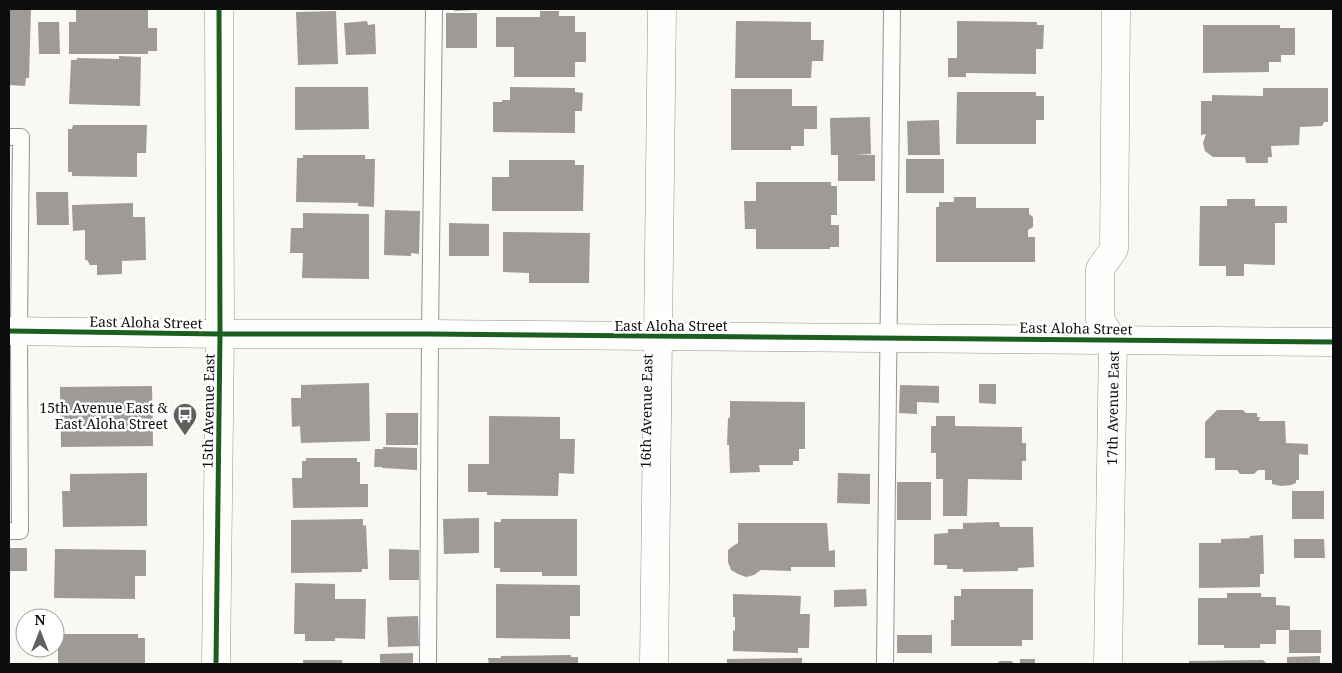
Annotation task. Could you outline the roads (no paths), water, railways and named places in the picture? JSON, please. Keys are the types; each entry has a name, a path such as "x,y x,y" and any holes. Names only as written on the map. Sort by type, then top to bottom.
{"street":[{"name":"15th Avenue East","path":"216,664 220,334 219,9"},
{"name":"16th Avenue East","path":"654,664 662,9"},
{"name":"17th Avenue East","path":"1108,664 1113,340 1100,320 1100,269 1114,249 1116,9"},
{"name":"East Aloha Street","path":"14,331 1333,342"}],"lane":[{"path":"428,664 434,9"},
{"path":"885,664 892,9"},
{"path":"9,137 21,137 14,331 20,531 9,531"}],"place":[{"name":"15th Avenue East & East Aloha Street","path":"185,436"}]}
